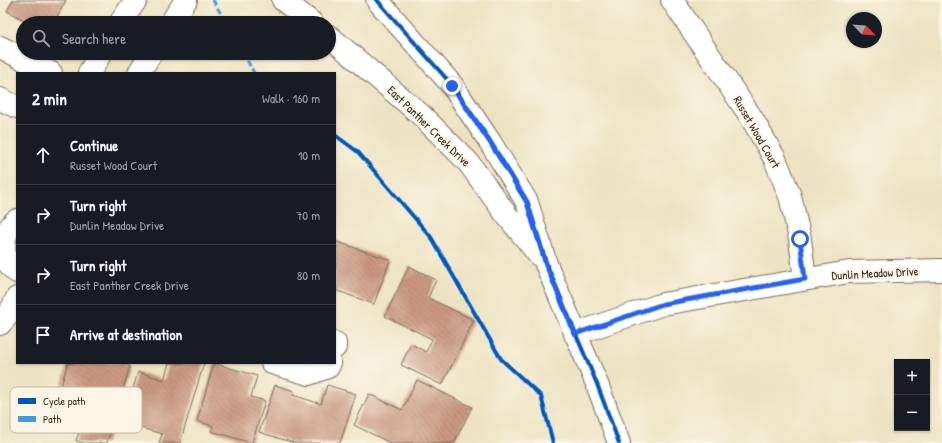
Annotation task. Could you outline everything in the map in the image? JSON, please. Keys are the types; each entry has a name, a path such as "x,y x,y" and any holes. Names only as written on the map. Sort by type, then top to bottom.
{"street":[{"path":"125,16 136,0"},
{"path":"176,16 186,0"},
{"path":"283,0 303,16"},
{"name":"East Panther Creek Drive","path":"377,0 452,86 490,142 527,202 546,264 597,384 619,443"},
{"name":"Russet Wood Court","path":"672,0 751,117 775,159 790,196 800,239 805,279"},
{"name":"East Panther Creek Drive","path":"336,42 421,116 468,162 505,214 546,264"},
{"path":"0,47 16,55"},
{"path":"26,60 49,72"},
{"path":"90,72 97,60"},
{"path":"140,72 147,60"},
{"path":"0,99 16,107"},
{"path":"16,221 10,224 2,243 3,253 7,263 16,271"},
{"name":"Dunlin Meadow Drive","path":"575,334 663,304 805,279 849,272 942,270"},
{"path":"0,324 9,314 16,300"},
{"path":"275,364 309,374 328,367 330,364"}],"building":[{"path":"13,0 66,0 58,16 17,16 7,11"},
{"path":"336,241 390,260 374,304 336,290"},
{"path":"409,266 436,280 428,298 474,320 442,385 401,365 411,344 426,352 432,339 385,316"},
{"path":"68,364 123,364 130,366 124,387 61,387"},
{"path":"169,364 204,364 180,443 159,443 162,434 142,428 142,387 134,387 138,372 164,380"},
{"path":"214,364 257,376 251,397 265,401 252,443 211,431 213,426 197,421"},
{"path":"417,380 472,407 454,443 390,443 354,425 369,394 402,410"},
{"path":"275,385 294,391 293,395 321,404 327,385 356,394 340,443 294,443 259,432"},
{"path":"79,433 110,433 107,443 84,443 76,441"}],"marked path":[{"path":"213,0 222,16"},
{"path":"247,60 253,72"}],"cycle path":[{"path":"377,0 452,85 490,142 527,202 546,264 597,384 619,443"},
{"path":"336,136 358,152 431,237 501,359 541,396 553,443"}],"route":[{"path":"452,86 490,142 527,202 546,264 575,334 663,304 805,279 800,239"}]}
